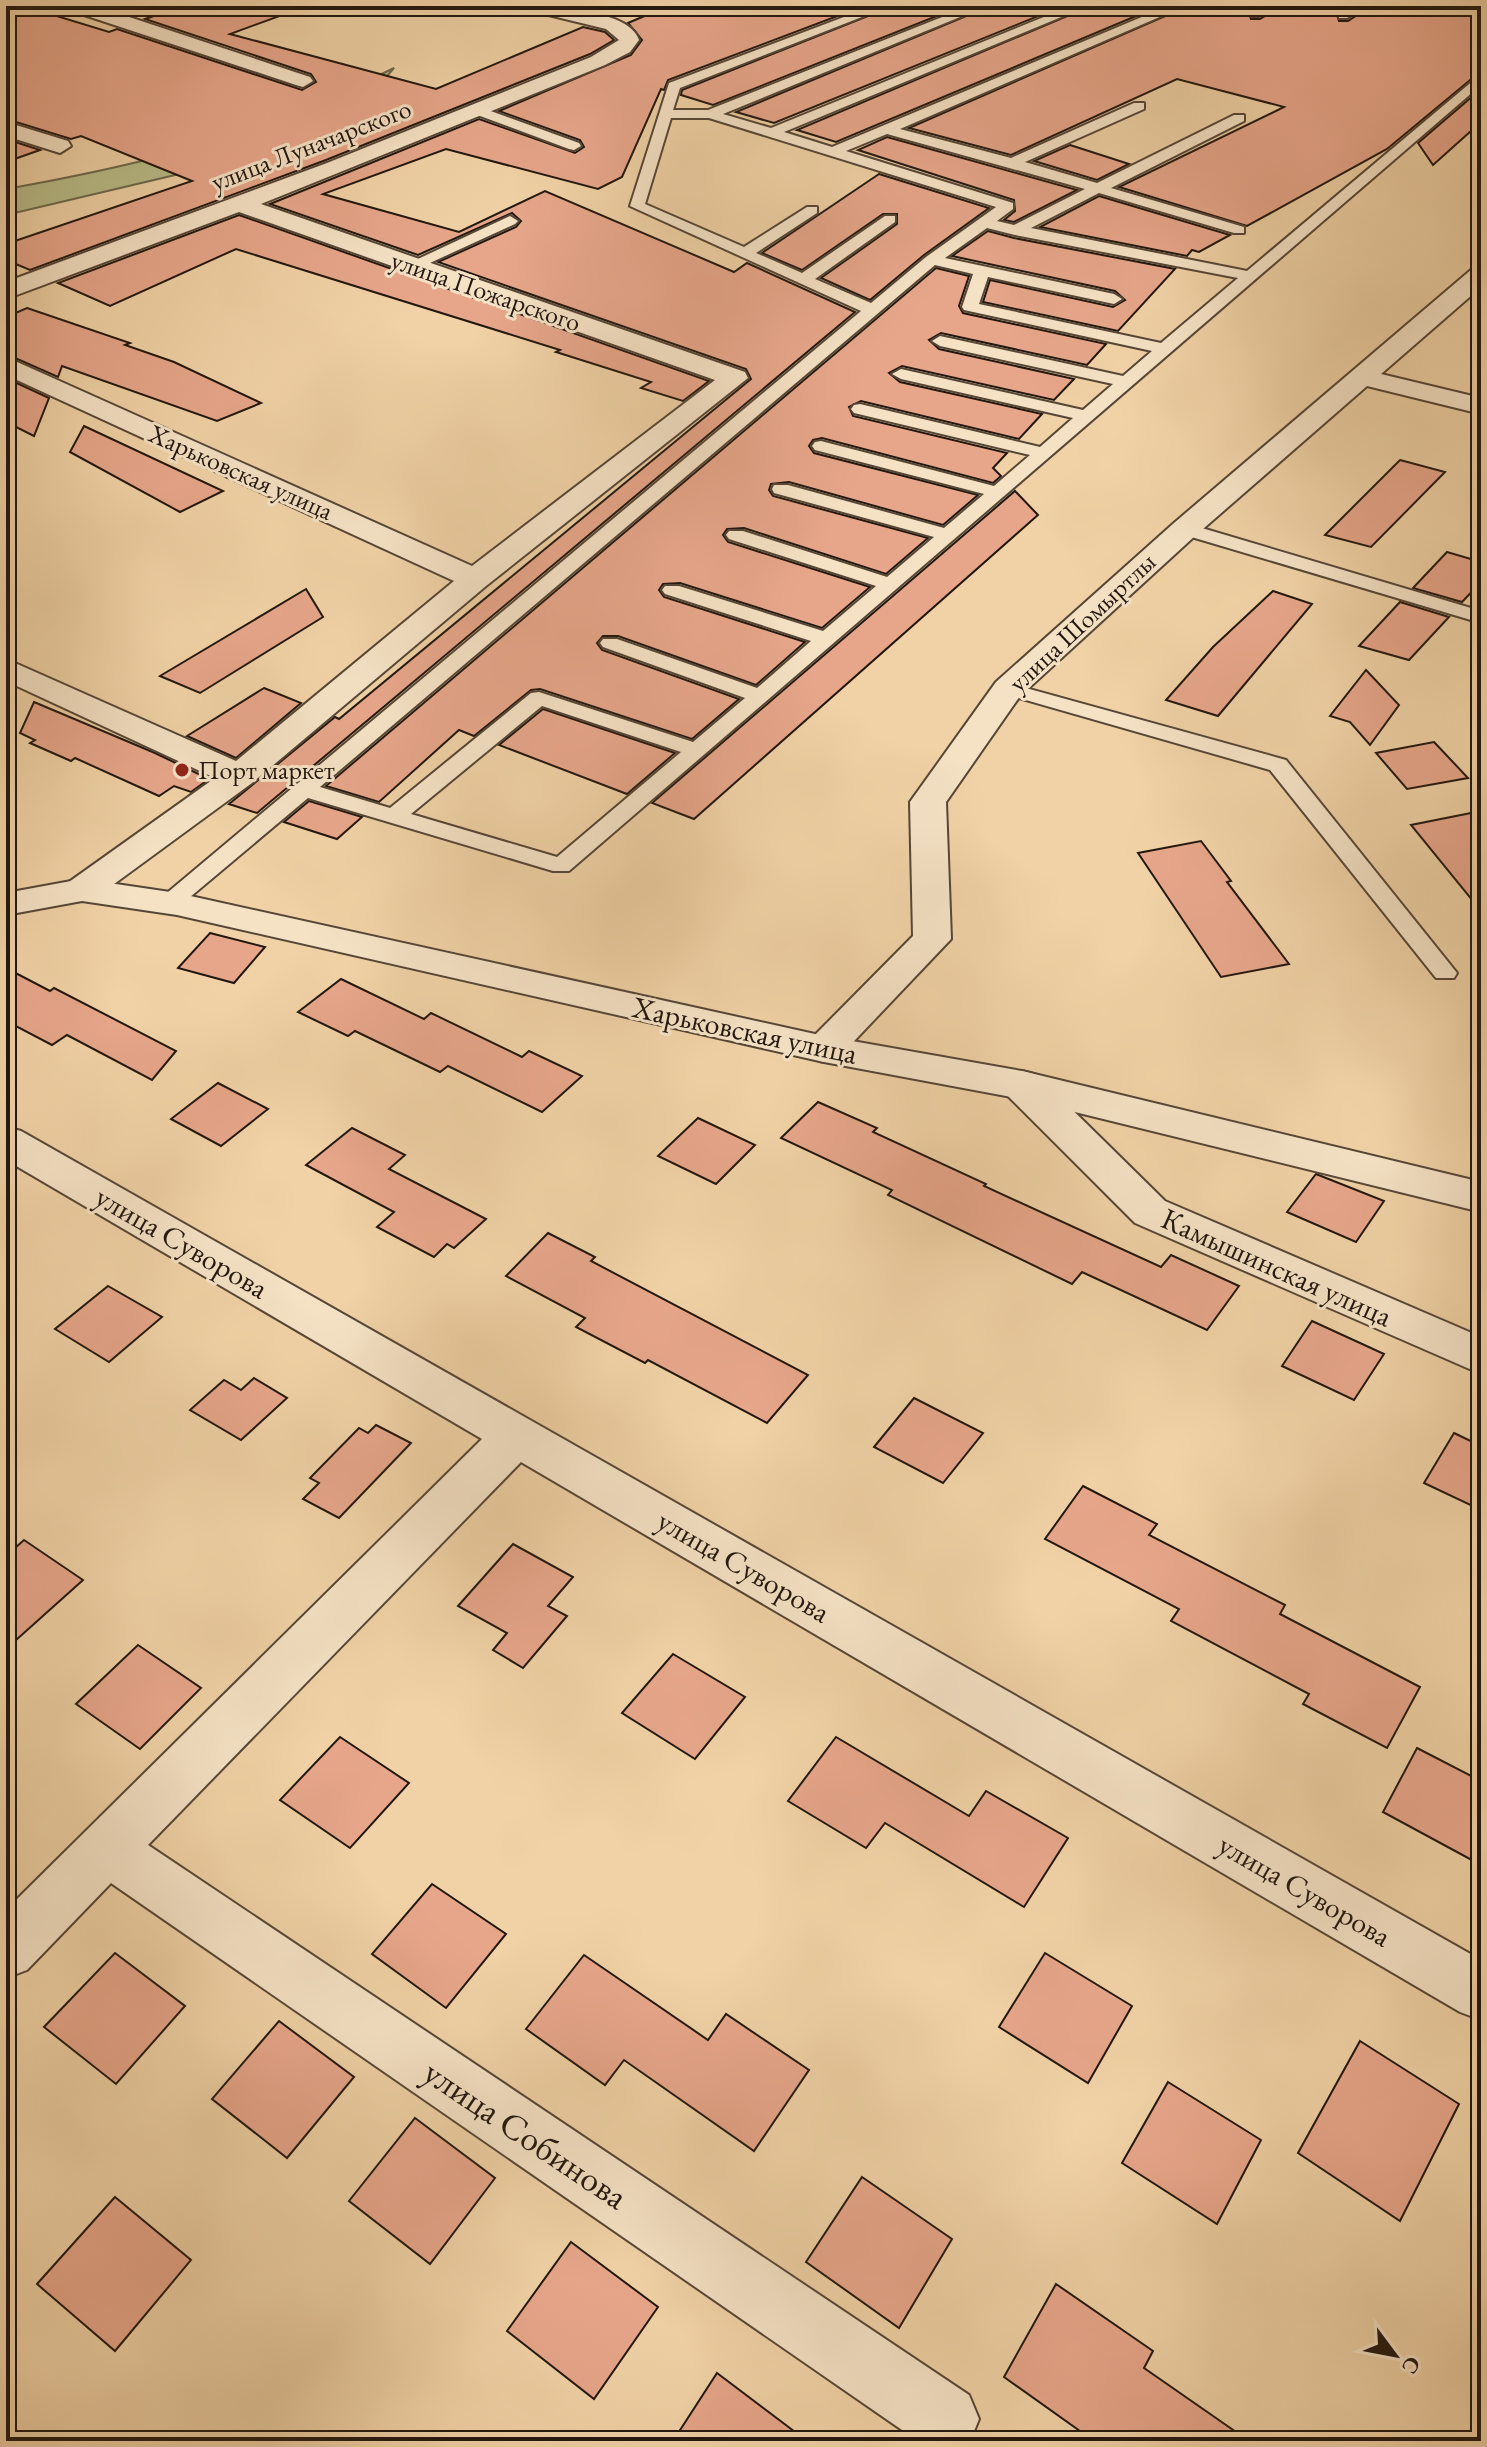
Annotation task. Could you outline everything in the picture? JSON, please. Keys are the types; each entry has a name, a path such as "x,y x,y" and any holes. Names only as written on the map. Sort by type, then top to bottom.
{"street":[{"path":"76,6 303,81"},
{"name":"улица Луначарского","path":"6,291 335,168 598,61 623,48 629,40 627,33 613,25 535,6"},
{"path":"6,129 60,146"},
{"name":"улица Пожарского","path":"236,203 735,378 475,579"},
{"name":"улица Шомыртлы","path":"824,1049 932,939 928,802 1008,689 1185,529 1481,274"},
{"name":"Харьковская улица","path":"6,365 475,579"},
{"path":"1361,377 1481,406"},
{"path":"82,890 240,776 475,579"},
{"path":"6,669 240,776"},
{"name":"Харьковская улица","path":"6,904 82,890 169,903 824,1049 1022,1085 1481,1197"},
{"name":"Камышинская улица","path":"1022,1085 1150,1212 1481,1356"},
{"name":"улица Суворова","path":"6,1141 1481,1992"},
{"path":"6,1950 517,1435"},
{"name":"улица Собинова","path":"107,1849 945,2419"}],"lane":[{"path":"872,310 637,206 674,86 884,6"},
{"path":"710,114 981,6"},
{"path":"771,133 1082,6"},
{"path":"832,152 1179,6"},
{"path":"1255,13 1272,6"},
{"path":"1343,15 1362,6"},
{"path":"306,790 561,866 1481,78"},
{"path":"1012,163 1139,106"},
{"path":"477,110 574,146"},
{"path":"169,903 932,260 1008,206 710,114 665,114"},
{"path":"1015,230 1239,118"},
{"path":"885,129 1239,230"},
{"path":"744,254 812,210"},
{"path":"803,280 890,219"},
{"path":"413,265 510,221"},
{"path":"983,223 1250,276"},
{"path":"932,260 1114,299"},
{"path":"982,271 970,307 1164,349"},
{"path":"940,341 1126,382"},
{"path":"901,374 1087,416"},
{"path":"860,409 1044,453"},
{"path":"821,446 997,492"},
{"path":"781,489 948,535"},
{"path":"1185,529 1481,617"},
{"path":"736,535 890,584"},
{"path":"672,590 826,639"},
{"path":"610,643 760,696"},
{"path":"1008,689 1278,765 1445,973"},
{"path":"394,816 539,698 696,750"}],"green space":[{"path":"394,68 375,90 247,158 6,215 6,189 120,166 233,136 317,105"}],"building":[{"path":"6,6 24,6 109,32 117,29 302,90 316,82 311,74 145,19 183,6 296,6 296,10 230,34 436,89 583,27 605,32 614,40 590,54 326,160 30,270 6,260 6,244 192,181 81,136 71,139 6,119"},
{"path":"668,6 864,6 668,80 664,90 661,89 622,177 598,189 446,149 323,194 459,232 545,191 734,272 747,263 855,312 257,813 229,804 335,717 339,719 751,379 746,369 438,262 516,227 521,221 512,213 418,255 270,204 479,119 575,153 584,147 580,140 499,111 631,55 642,40 628,23"},
{"path":"893,6 962,6 713,105 681,95 682,90"},
{"path":"990,6 1063,6 774,123 736,112"},
{"path":"1091,6 1160,6 836,142 797,130"},
{"path":"1188,6 1253,6 1248,10 1251,19 1260,19 1281,6 1345,6 1336,12 1339,21 1348,21 1371,6 1481,6 1481,71 1387,149 1247,226 1119,187 1284,107 1177,79 1011,155 909,128"},
{"path":"1481,89 1481,122 1433,165 1418,143"},
{"path":"887,137 1077,190 1014,222 1004,220 1015,211 1014,200 858,150"},
{"path":"6,139 40,150 6,162"},
{"path":"1070,145 1129,164 1097,180 1034,161"},
{"path":"879,174 989,208 924,255 870,300 821,278 897,224 897,214 883,214 802,270 762,253"},
{"path":"1099,196 1230,235 1199,252 1192,250 1187,256 1040,227"},
{"path":"239,215 709,381 683,401 641,388 651,382 556,352 560,350 236,249 110,306 58,283"},
{"path":"988,231 1175,269 1118,331 983,302 990,280 1113,307 1125,300 1115,291 952,256"},
{"path":"936,268 969,276 959,306 963,313 1106,344 1087,365 941,333 929,340 939,349 1074,379 1054,400 902,366 889,373 900,382 1042,414 1019,439 861,401 849,407 853,416 1007,453 993,468 1001,476 993,483 822,438 813,440 809,446 814,453 978,495 943,525 789,482 771,484 769,490 773,496 928,538 886,574 744,528 727,529 723,535 728,542 870,587 822,628 680,583 663,584 659,590 664,597 805,642 756,685 618,636 603,636 597,643 602,650 739,699 692,739 540,689 531,690 474,736 459,730 379,802 326,786"},
{"path":"27,308 130,343 125,345 174,362 261,403 217,421 62,366 58,377 6,354 6,317"},
{"path":"6,378 49,398 34,436 6,422"},
{"path":"84,426 223,491 180,512 70,452"},
{"path":"1400,460 1445,472 1371,547 1325,535"},
{"path":"1015,491 1038,515 694,819 652,803"},
{"path":"1447,552 1481,562 1481,582 1462,602 1413,588"},
{"path":"306,589 323,617 200,693 160,676"},
{"path":"1273,591 1312,604 1218,716 1166,700 1213,647"},
{"path":"1400,602 1449,617 1409,660 1359,646"},
{"path":"1366,670 1399,705 1370,745 1350,722 1330,716"},
{"path":"264,688 301,703 236,758 187,736"},
{"path":"34,702 209,779 191,792 174,786 159,796 75,758 71,761 30,743 35,740 20,733"},
{"path":"543,709 675,753 627,794 499,745"},
{"path":"1434,742 1468,778 1407,789 1376,753"},
{"path":"309,801 362,817 337,839 284,822"},
{"path":"1481,811 1481,911 1411,825"},
{"path":"1201,841 1231,881 1227,882 1289,964 1221,977 1138,853"},
{"path":"210,933 265,947 234,983 178,968"},
{"path":"6,968 50,991 54,988 176,1051 152,1080 67,1035 52,1045 6,1021"},
{"path":"341,979 424,1019 431,1013 522,1057 529,1051 582,1076 542,1112 448,1066 440,1072 355,1031 348,1036 298,1012"},
{"path":"218,1083 268,1109 221,1146 171,1119"},
{"path":"818,1102 877,1128 873,1132 986,1184 984,1186 1161,1267 1171,1255 1239,1286 1207,1330 1082,1272 1072,1284 888,1195 892,1190 781,1138"},
{"path":"698,1118 755,1145 716,1184 658,1156"},
{"path":"352,1128 405,1155 389,1169 486,1219 454,1248 447,1244 434,1257 377,1227 394,1212 306,1165"},
{"path":"1316,1174 1384,1201 1356,1242 1287,1212"},
{"path":"548,1233 595,1257 591,1261 808,1375 767,1423 648,1360 645,1363 576,1327 585,1318 506,1276"},
{"path":"108,1286 162,1317 109,1362 55,1329"},
{"path":"1312,1321 1384,1354 1354,1400 1282,1366"},
{"path":"254,1378 287,1398 241,1440 190,1410 224,1380 241,1390"},
{"path":"914,1398 983,1433 943,1483 874,1447"},
{"path":"376,1425 411,1443 339,1518 303,1499 319,1483 310,1478 359,1428 368,1433"},
{"path":"1454,1433 1481,1446 1481,1510 1424,1483"},
{"path":"1083,1486 1157,1524 1149,1535 1285,1605 1280,1614 1420,1687 1387,1748 1303,1704 1309,1694 1171,1621 1179,1609 1045,1539"},
{"path":"24,1540 83,1580 6,1649 6,1556"},
{"path":"513,1544 573,1577 548,1606 567,1616 523,1668 493,1650 507,1633 458,1606"},
{"path":"138,1645 201,1688 140,1749 76,1704"},
{"path":"673,1654 745,1697 695,1759 622,1713"},
{"path":"340,1737 409,1783 350,1848 280,1800"},
{"path":"836,1737 969,1816 986,1791 1068,1838 1024,1907 885,1823 866,1848 788,1801"},
{"path":"1417,1748 1481,1781 1481,1865 1383,1812"},
{"path":"432,1884 506,1934 446,2008 372,1954"},
{"path":"115,1953 185,2006 116,2084 44,2027"},
{"path":"1045,1953 1132,2006 1088,2083 999,2027"},
{"path":"584,1955 708,2040 726,2014 809,2070 754,2151 624,2060 605,2085 526,2029"},
{"path":"279,2021 354,2077 287,2158 212,2099"},
{"path":"1360,2041 1459,2104 1400,2221 1298,2153"},
{"path":"1168,2082 1261,2140 1217,2224 1122,2163"},
{"path":"415,2118 495,2178 430,2264 349,2201"},
{"path":"862,2177 952,2239 899,2328 806,2262"},
{"path":"115,2197 191,2260 115,2351 37,2284"},
{"path":"571,2242 658,2307 594,2399 507,2331"},
{"path":"1056,2284 1153,2351 1144,2368 1249,2441 1094,2441 1004,2377"},
{"path":"717,2373 807,2441 673,2441"}],"place":[{"name":"Порт маркет","path":"182,770"}]}
